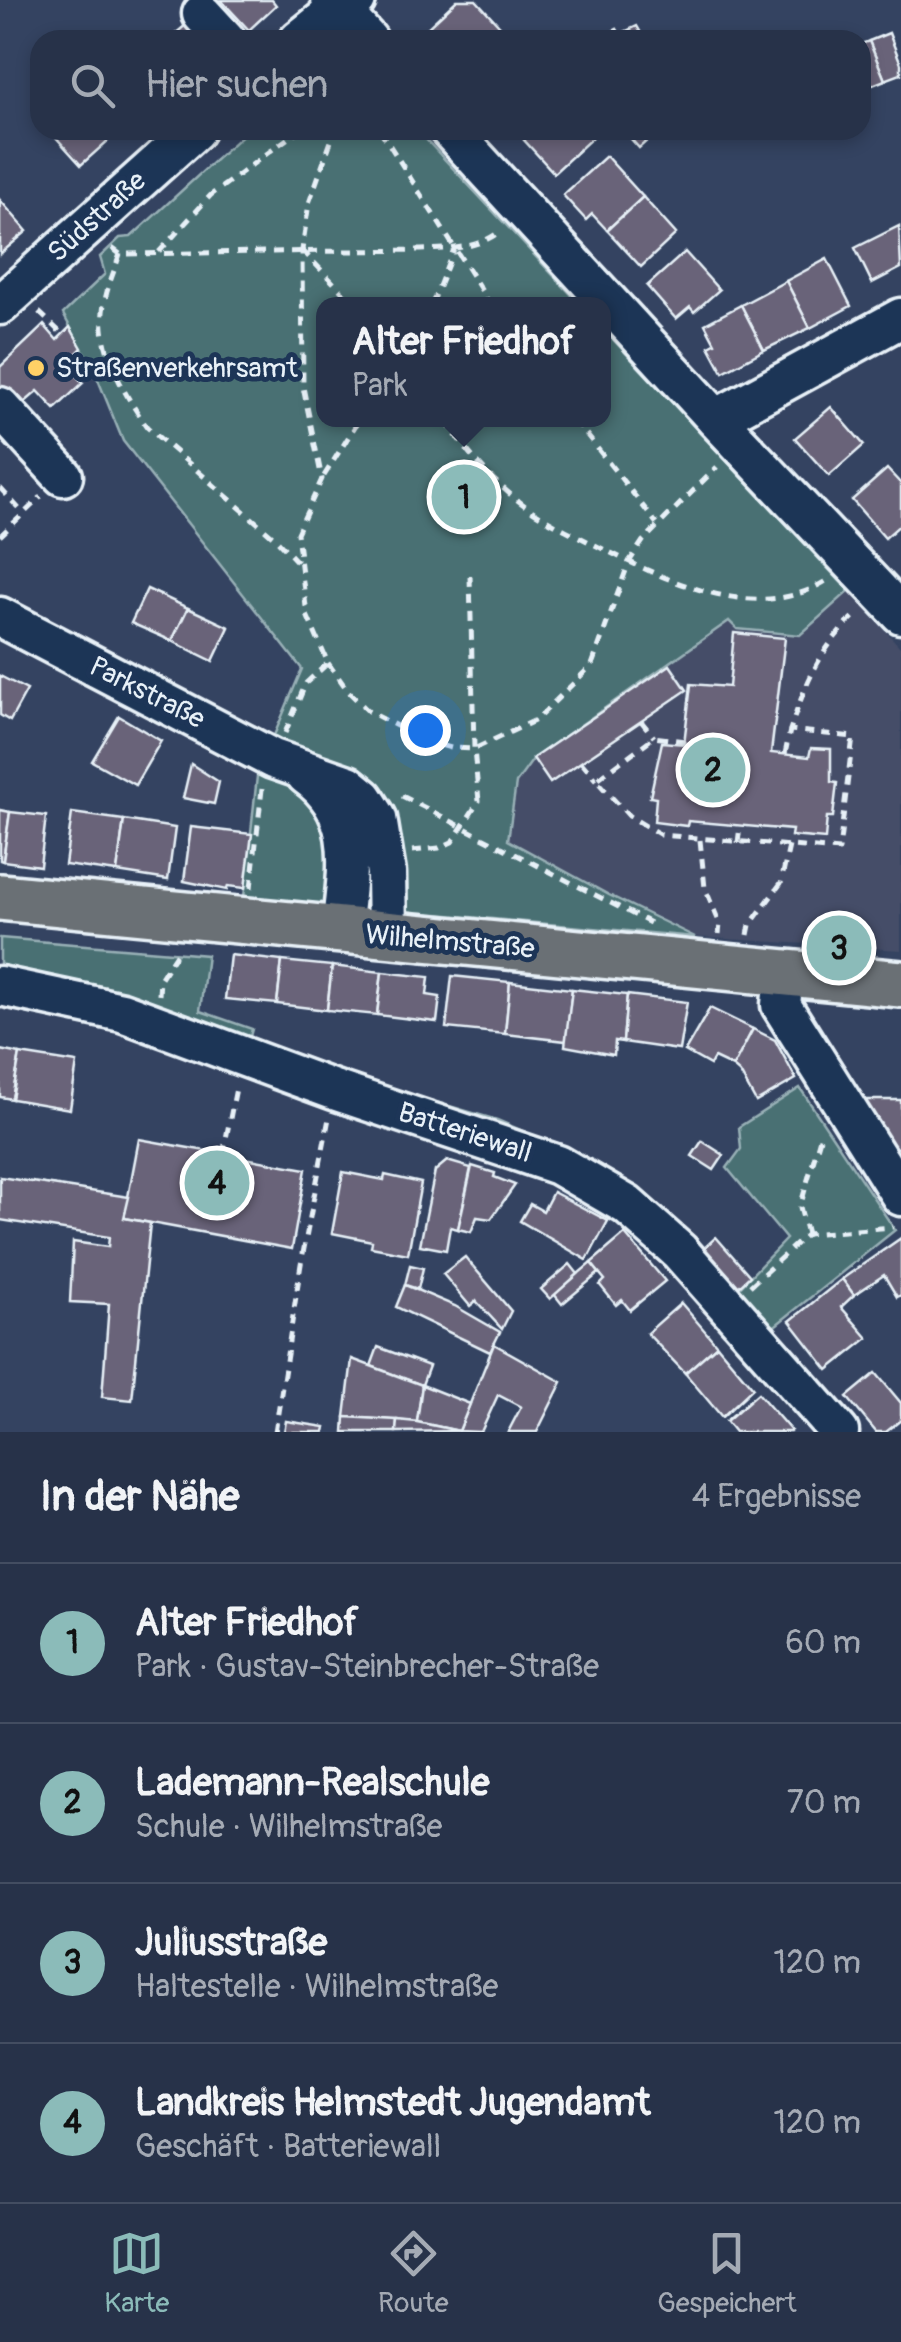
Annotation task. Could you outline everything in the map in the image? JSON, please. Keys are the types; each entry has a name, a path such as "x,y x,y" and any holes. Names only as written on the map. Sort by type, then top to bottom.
{"main road":[{"name":"Wilhelmstraße","path":"0,897 901,984"}],"street":[{"path":"311,30 342,3 361,30"},
{"name":"Südstraße","path":"0,305 183,140"},
{"path":"459,140 603,297"},
{"path":"611,305 891,603"},
{"path":"728,432 901,318"},
{"path":"0,407 62,476"},
{"name":"Parkstraße","path":"0,617 320,785 331,798 346,830 347,872 341,931"},
{"name":"Parkstraße","path":"284,763 348,785 364,798 377,818 384,853 386,936"},
{"path":"784,974 781,1005 901,1196"},
{"name":"Batteriewall","path":"0,986 122,1012 334,1090 558,1164 599,1186 656,1228 730,1305 839,1432"}],"path":[{"path":"159,252 211,194 285,140"},
{"path":"322,479 303,388 302,250 308,203 330,140"},
{"path":"386,140 485,297"},
{"path":"86,227 120,254 454,249 487,241 524,211"},
{"path":"435,297 454,249"},
{"path":"302,250 347,297"},
{"path":"120,254 104,303 103,335 117,377 135,410 147,427 276,539 301,566"},
{"path":"355,427 322,479 297,533 307,615 328,663 348,692 368,711 425,741 474,749 536,720 592,665 630,562 728,432"},
{"path":"450,427 466,450 518,501 686,588 781,598 823,584"},
{"path":"581,427 657,524"},
{"path":"0,536 62,476"},
{"path":"0,488 24,514"},
{"path":"384,853 439,848 452,842 479,802 470,575"},
{"path":"785,754 808,678 823,652 840,630 891,603"},
{"path":"298,702 306,684 328,663"},
{"path":"641,721 654,738"},
{"path":"582,762 638,824 661,835 839,850 853,736 790,730"},
{"path":"596,780 654,738 685,741"},
{"path":"245,920 262,785 284,763"},
{"path":"393,792 656,925"},
{"path":"738,843 740,826"},
{"path":"700,840 705,888 720,924"},
{"path":"747,938 750,925 781,883 788,846"},
{"path":"185,941 160,979 158,996 168,1018 188,1036"},
{"path":"223,1154 243,1056"},
{"path":"807,1234 800,1207 833,1089"},
{"path":"274,1432 334,1090"},
{"path":"730,1305 807,1234 901,1226"}],"shaded area":[{"path":"849,591 901,648 901,950 695,937 508,840 516,783 533,758 730,620 800,635"}],"green space":[{"path":"237,140 426,140 573,297 316,297 316,427 611,427 611,337 849,591 800,635 737,629 729,621 534,758 516,783 508,840 695,937 244,897 257,776 302,669 123,441 95,372 63,314 105,274 100,257 120,238 131,237"},
{"path":"0,938 207,955 200,1011 252,1029 249,1040 371,1083 497,1120 584,1157 635,1188 735,1292 786,1239 727,1168 741,1149 739,1127 800,1088 895,1230 771,1329 686,1286 634,1232 563,1186 234,1069 93,1024 0,1006"}],"building":[{"path":"221,0 272,0 276,5 249,30"},
{"path":"457,0 476,0 504,30 425,30"},
{"path":"889,33 901,74 885,80 871,40"},
{"path":"871,46 885,80 871,86"},
{"path":"58,140 109,140 81,165"},
{"path":"524,140 590,140 554,173"},
{"path":"632,140 648,140 639,148"},
{"path":"606,156 643,197 607,230 592,214 586,220 563,195"},
{"path":"643,197 676,234 641,267 607,230"},
{"path":"0,200 27,231 0,254"},
{"path":"899,226 901,268 872,283 855,248"},
{"path":"685,252 719,290 694,312 690,307 676,319 647,286"},
{"path":"827,259 851,306 810,328 786,281"},
{"path":"786,281 810,328 764,350 741,305"},
{"path":"741,305 764,350 723,372 709,346 715,343 705,324"},
{"name":"Straßenverkehrsamt","path":"44,325 57,340 70,327 82,348 70,369 83,383 55,409 38,391 17,409 0,391 0,367"},
{"path":"831,407 864,445 829,476 795,438"},
{"path":"887,469 901,484 901,524 885,538 852,500"},
{"path":"147,589 188,608 172,641 131,623"},
{"path":"188,608 229,627 213,661 172,641"},
{"path":"734,633 785,638 771,753 809,757 811,748 831,749 831,782 837,783 833,817 827,817 825,839 791,836 792,830 654,822 656,798 650,797 662,742 684,744 691,684 729,687"},
{"path":"670,665 687,690 550,783 533,758"},
{"path":"0,676 27,690 10,721 0,715"},
{"path":"119,716 161,741 135,785 92,761"},
{"path":"191,764 219,782 214,804 183,798"},
{"path":"0,810 10,812 3,861 0,860"},
{"path":"10,812 46,816 40,866 3,861"},
{"path":"72,813 124,820 117,872 65,865"},
{"path":"124,820 175,828 168,880 117,872"},
{"path":"191,827 252,834 245,888 228,886 227,890 184,881"},
{"path":"230,955 282,961 277,1004 225,999"},
{"path":"282,961 332,966 327,1010 277,1004"},
{"path":"332,966 382,972 377,1015 327,1010"},
{"path":"382,972 429,977 427,995 440,997 437,1022 377,1015"},
{"path":"452,976 510,982 505,1034 446,1028"},
{"path":"510,982 572,989 566,1041 505,1034"},
{"path":"572,989 627,995 623,1042 615,1041 614,1055 565,1046"},
{"path":"627,995 687,1002 679,1050 623,1042"},
{"path":"710,1008 753,1029 733,1067 714,1058 710,1065 685,1051"},
{"path":"753,1029 775,1040 796,1079 756,1102 733,1067"},
{"path":"0,1050 20,1054 12,1099 0,1097"},
{"path":"20,1054 77,1063 70,1109 12,1099"},
{"path":"865,1100 901,1100 901,1146 895,1149"},
{"path":"139,1139 306,1169 292,1249 124,1218"},
{"path":"702,1141 724,1155 714,1170 692,1156"},
{"path":"447,1161 471,1168 458,1229 450,1227 446,1250 420,1245 435,1171"},
{"path":"472,1166 515,1185 491,1219 477,1217 471,1232 458,1229"},
{"path":"343,1172 421,1183 408,1254 371,1247 372,1241 332,1233"},
{"path":"0,1177 129,1197 124,1218 150,1223 132,1400 102,1397 109,1304 70,1302 73,1242 108,1247 109,1237 0,1220"},
{"path":"553,1192 608,1221 587,1260 520,1221 530,1204 543,1211"},
{"path":"625,1234 665,1281 630,1310 622,1300 616,1305 600,1285 605,1280 591,1263"},
{"path":"716,1237 750,1276 736,1289 702,1250"},
{"path":"901,1238 901,1295 897,1297 884,1275 854,1295 842,1279"},
{"path":"465,1257 511,1311 502,1329 476,1301 470,1306 443,1274"},
{"path":"591,1263 599,1273 562,1304 554,1294"},
{"path":"570,1264 578,1274 550,1299 541,1289"},
{"path":"410,1265 423,1268 418,1289 405,1285"},
{"path":"842,1279 854,1295 841,1307 868,1338 828,1370 790,1321"},
{"path":"405,1285 455,1306 500,1332 490,1352 396,1307"},
{"path":"681,1303 717,1345 685,1373 647,1333"},
{"path":"494,1344 562,1382 537,1432 508,1432 521,1407 498,1395 481,1432 459,1431"},
{"path":"717,1345 753,1388 722,1417 685,1373"},
{"path":"378,1347 429,1366 422,1385 371,1366"},
{"path":"352,1359 422,1385 417,1422 345,1417"},
{"path":"876,1373 901,1403 901,1420 886,1432 876,1432 847,1397"},
{"path":"422,1385 470,1404 459,1431 417,1422"},
{"path":"758,1393 790,1432 735,1432 726,1421"},
{"path":"345,1417 397,1420 396,1432 344,1432"},
{"path":"397,1420 417,1422 459,1431 396,1432"},
{"path":"286,1421 325,1427 324,1432 284,1432"}],"place":[{"name":"Straßenverkehrsamt","path":"36,368"},
{"name":"Alter Friedhof","path":"464,497"},
{"name":"Lademann-Realschule","path":"713,770"},
{"name":"Juliusstraße","path":"839,948"},
{"name":"Landkreis Helmstedt Jugendamt","path":"217,1183"}]}
